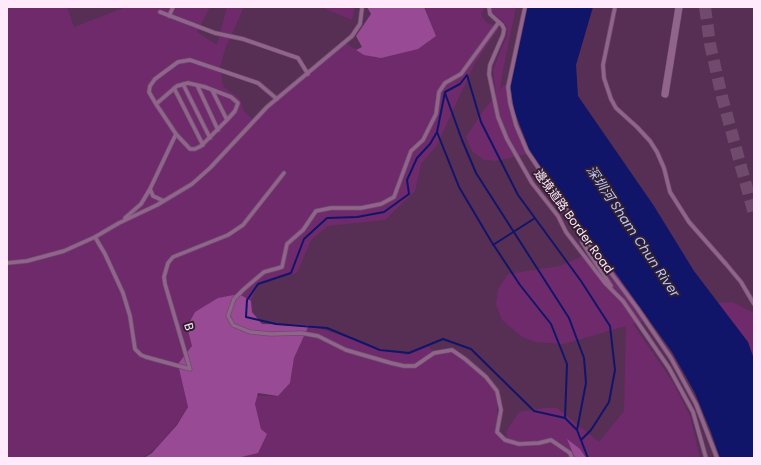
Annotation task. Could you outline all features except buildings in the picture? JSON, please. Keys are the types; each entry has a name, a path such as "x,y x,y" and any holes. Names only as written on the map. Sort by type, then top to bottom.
{"street":[{"path":"665,94 679,7"}],"lane":[{"path":"169,16 173,7"},
{"name":"邊境道路 Border Road","path":"489,7 490,14 504,29 503,35 490,65 489,74 498,118 507,139 532,182 558,216 566,232 605,283 623,301 669,368 693,412 706,458"},
{"path":"525,7 508,87 510,103 516,125 527,151 582,233 637,308 671,358 696,404 717,458"},
{"path":"614,7 603,65 604,78 611,99 616,108 650,141 664,168 670,192 689,222 741,282 754,304"},
{"path":"7,263 27,261 64,251 95,237 119,223 165,201 192,184 210,168 249,125 277,99 352,36 360,24 362,8"},
{"path":"160,12 215,33 243,39 298,58 308,74"},
{"path":"499,22 461,74 445,84 439,92 436,114 423,140 411,151 394,197 381,204 361,208 331,208 316,210 303,230 287,244 282,267 264,272 244,288 234,298 228,316 233,324 250,332 271,334 301,333 318,336 346,350 404,366 415,366 434,353 452,350 465,359 498,392 502,410 497,432 505,440 519,444 539,443 551,440 570,453 572,458"},
{"path":"156,104 177,86 188,83 231,97 238,103 235,111 218,130 203,145 195,149 190,149 176,134 156,104 149,92 150,86 155,79 178,62 190,60 258,83 277,99"},
{"path":"183,84 210,138"},
{"path":"197,85 218,130"},
{"path":"174,88 203,145"},
{"path":"212,90 227,120"},
{"path":"119,223 141,204 150,189 176,134"},
{"name":"B","path":"95,237 105,254 123,293 130,316 135,349 141,355 146,357 190,369 165,284 164,277 168,263 173,257 228,235 243,225 284,173"},
{"path":"150,189 153,196 165,201"},
{"path":"582,233 582,242 614,292"}],"shaded area":[{"path":"7,7 67,7 74,27 126,7 210,7 197,32 217,45 227,7 244,7 226,47 220,66 223,86 240,99 244,111 252,119 274,97 346,43 364,55 436,36 424,7 485,7 481,14 483,18 486,22 499,28 474,65 437,145 421,164 415,191 385,220 328,226 311,240 297,273 258,284 251,301 221,298 187,327 192,345 191,401 179,421 157,447 143,458 7,458"},
{"path":"321,7 355,7 352,20"},
{"path":"367,7 424,7 436,36 418,49 381,58 364,55 356,50 362,47 356,36 371,14"},
{"path":"492,7 516,7 500,90 511,78 514,111 517,123 531,153 496,161 484,160 472,151 466,137 483,111 496,95 493,70 507,35 507,29 504,22 491,11"},
{"path":"599,249 649,319 633,324 672,381 690,416 700,458 233,458 267,434 261,429 255,404 257,396 278,396 290,383 294,358 309,325 370,345 407,355 428,345 434,353 452,350 462,356 497,391 497,431 505,440 507,430 519,412 544,408 557,408 599,442 624,411 626,326 564,344 535,342 522,337 502,320 496,304 498,289 508,274 559,266"},
{"path":"239,294 251,301 252,312 262,324 309,325 294,358 290,383 278,396 258,393 255,404 261,429 267,434 258,453 237,458 144,458 152,453 177,425 188,407 178,364 192,346 187,327 195,312 218,298"},
{"path":"732,302 754,313 754,359 748,342 718,303"},
{"path":"567,439 580,449 586,458 575,458"}],"water":[{"name":"深圳河 Sham Chun River","path":"526,7 593,7 576,65 578,96 654,206 694,271 748,342 754,359 754,458 720,458 695,393 672,352 544,173 529,149 514,110 510,84"}],"waterway":[{"path":"581,440 591,430 609,402 615,370 610,326 581,281 518,195 481,122 467,75 460,84 445,92 437,132 430,144 417,158 407,180 409,194 384,212 357,217 327,218 304,239 291,273 258,284 247,300 246,317 276,324 327,328 380,350 409,353 443,339 471,349 534,411 565,418 577,430 588,458"},
{"path":"445,93 476,173 569,318 584,358 586,383 577,430"},
{"path":"437,132 459,187 491,241 520,285 551,324 567,364 565,418"},
{"path":"493,245 535,218"}],"tunnel":[{"path":"705,7 710,44 722,97 754,214"}]}
